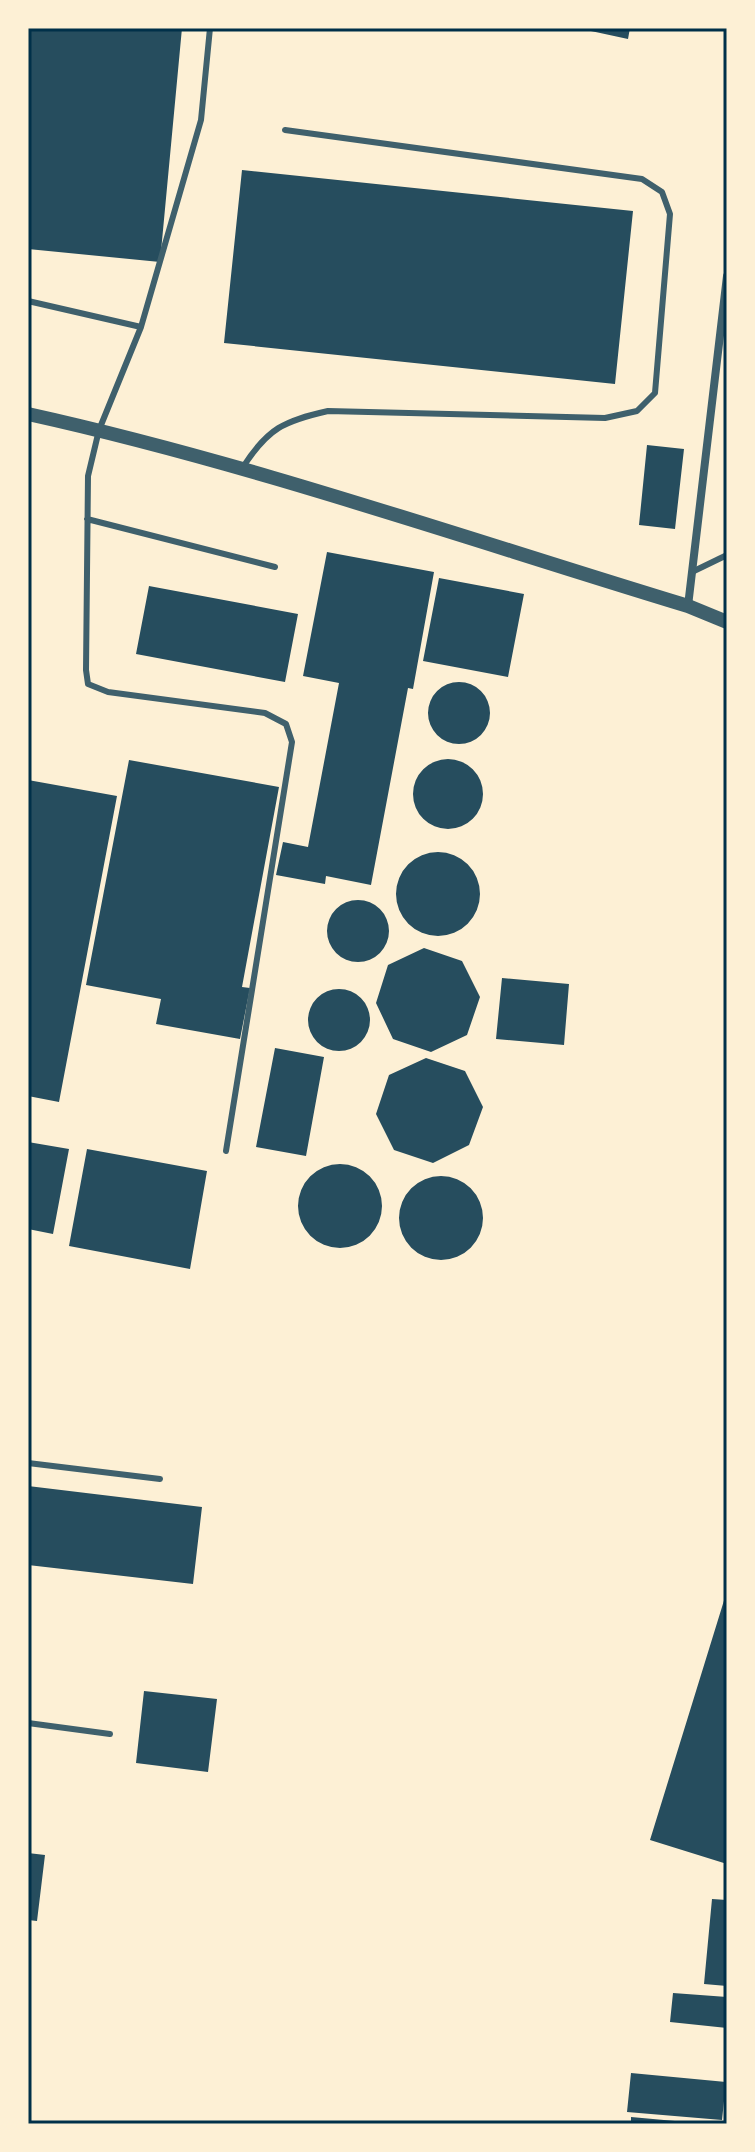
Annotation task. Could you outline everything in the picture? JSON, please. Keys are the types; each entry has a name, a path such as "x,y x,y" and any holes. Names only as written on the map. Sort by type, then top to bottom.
{"street":[{"path":"688,606 727,276"},
{"path":"28,414 99,430 241,470 688,606 727,622"}],"lane":[{"path":"210,28 201,120 141,327 99,430 88,476 88,684 108,692 265,713 286,724 292,742 226,1151"},
{"path":"241,470 261,438 296,418 328,411 605,418 637,411 655,393 670,214 662,192 642,179 285,130"},
{"path":"28,301 141,327"},
{"path":"87,519 275,567"},
{"path":"694,571 727,555"},
{"path":"28,1463 160,1479"},
{"path":"28,1723 110,1734"}],"building":[{"path":"28,28 182,28 160,262 28,249"},
{"path":"577,28 630,28 628,39"},
{"path":"242,170 633,211 615,384 224,343"},
{"path":"647,445 684,449 675,529 639,525"},
{"path":"327,552 434,572 413,689 408,688 371,885 326,876 325,884 276,875 283,842 308,847 339,683 303,676"},
{"path":"439,578 524,594 508,677 423,661"},
{"path":"149,586 298,614 285,682 136,654"},
{"path":"459,682 481,691 490,713 481,735 459,744 437,735 428,713 437,691"},
{"path":"448,759 467,765 477,775 483,794 477,813 467,823 448,829 429,823 419,813 413,794 419,775 429,765"},
{"path":"129,760 279,787 242,987 250,988 240,1039 156,1024 161,999 86,985"},
{"path":"28,780 117,796 59,1102 28,1096"},
{"path":"438,852 454,855 468,864 477,878 480,894 477,910 468,924 454,933 438,936 422,933 408,924 399,910 396,894 399,878 408,864 422,855"},
{"path":"358,900 370,902 380,909 387,919 387,943 380,953 370,960 358,962 346,960 336,953 329,943 327,931 329,919 336,909 346,902"},
{"path":"424,948 462,961 480,997 467,1035 431,1052 393,1039 376,1003 388,965"},
{"path":"502,978 569,984 564,1045 496,1039"},
{"path":"339,989 361,998 370,1020 361,1042 339,1051 317,1042 308,1020 317,998"},
{"path":"275,1048 324,1057 306,1156 256,1147"},
{"path":"426,1058 465,1071 483,1107 469,1145 433,1163 394,1150 376,1114 389,1075"},
{"path":"28,1142 69,1149 53,1234 28,1229"},
{"path":"87,1149 207,1171 190,1269 69,1246"},
{"path":"340,1164 356,1167 370,1176 379,1190 382,1206 379,1222 370,1236 356,1245 340,1248 324,1245 310,1236 301,1222 298,1206 301,1190 310,1176 324,1167"},
{"path":"441,1176 464,1183 476,1195 483,1218 476,1241 464,1253 441,1260 418,1253 406,1241 399,1218 406,1195 418,1183"},
{"path":"28,1486 202,1507 193,1584 28,1565"},
{"path":"727,1594 727,1864 650,1840"},
{"path":"144,1691 217,1699 208,1772 136,1763"},
{"path":"28,1853 45,1855 37,1921 28,1920"},
{"path":"712,1899 727,1900 727,1986 704,1984"},
{"path":"673,1993 727,1997 727,2028 670,2022"},
{"path":"631,2073 726,2082 722,2120 627,2112"},
{"path":"631,2117 686,2122 631,2124"}]}
